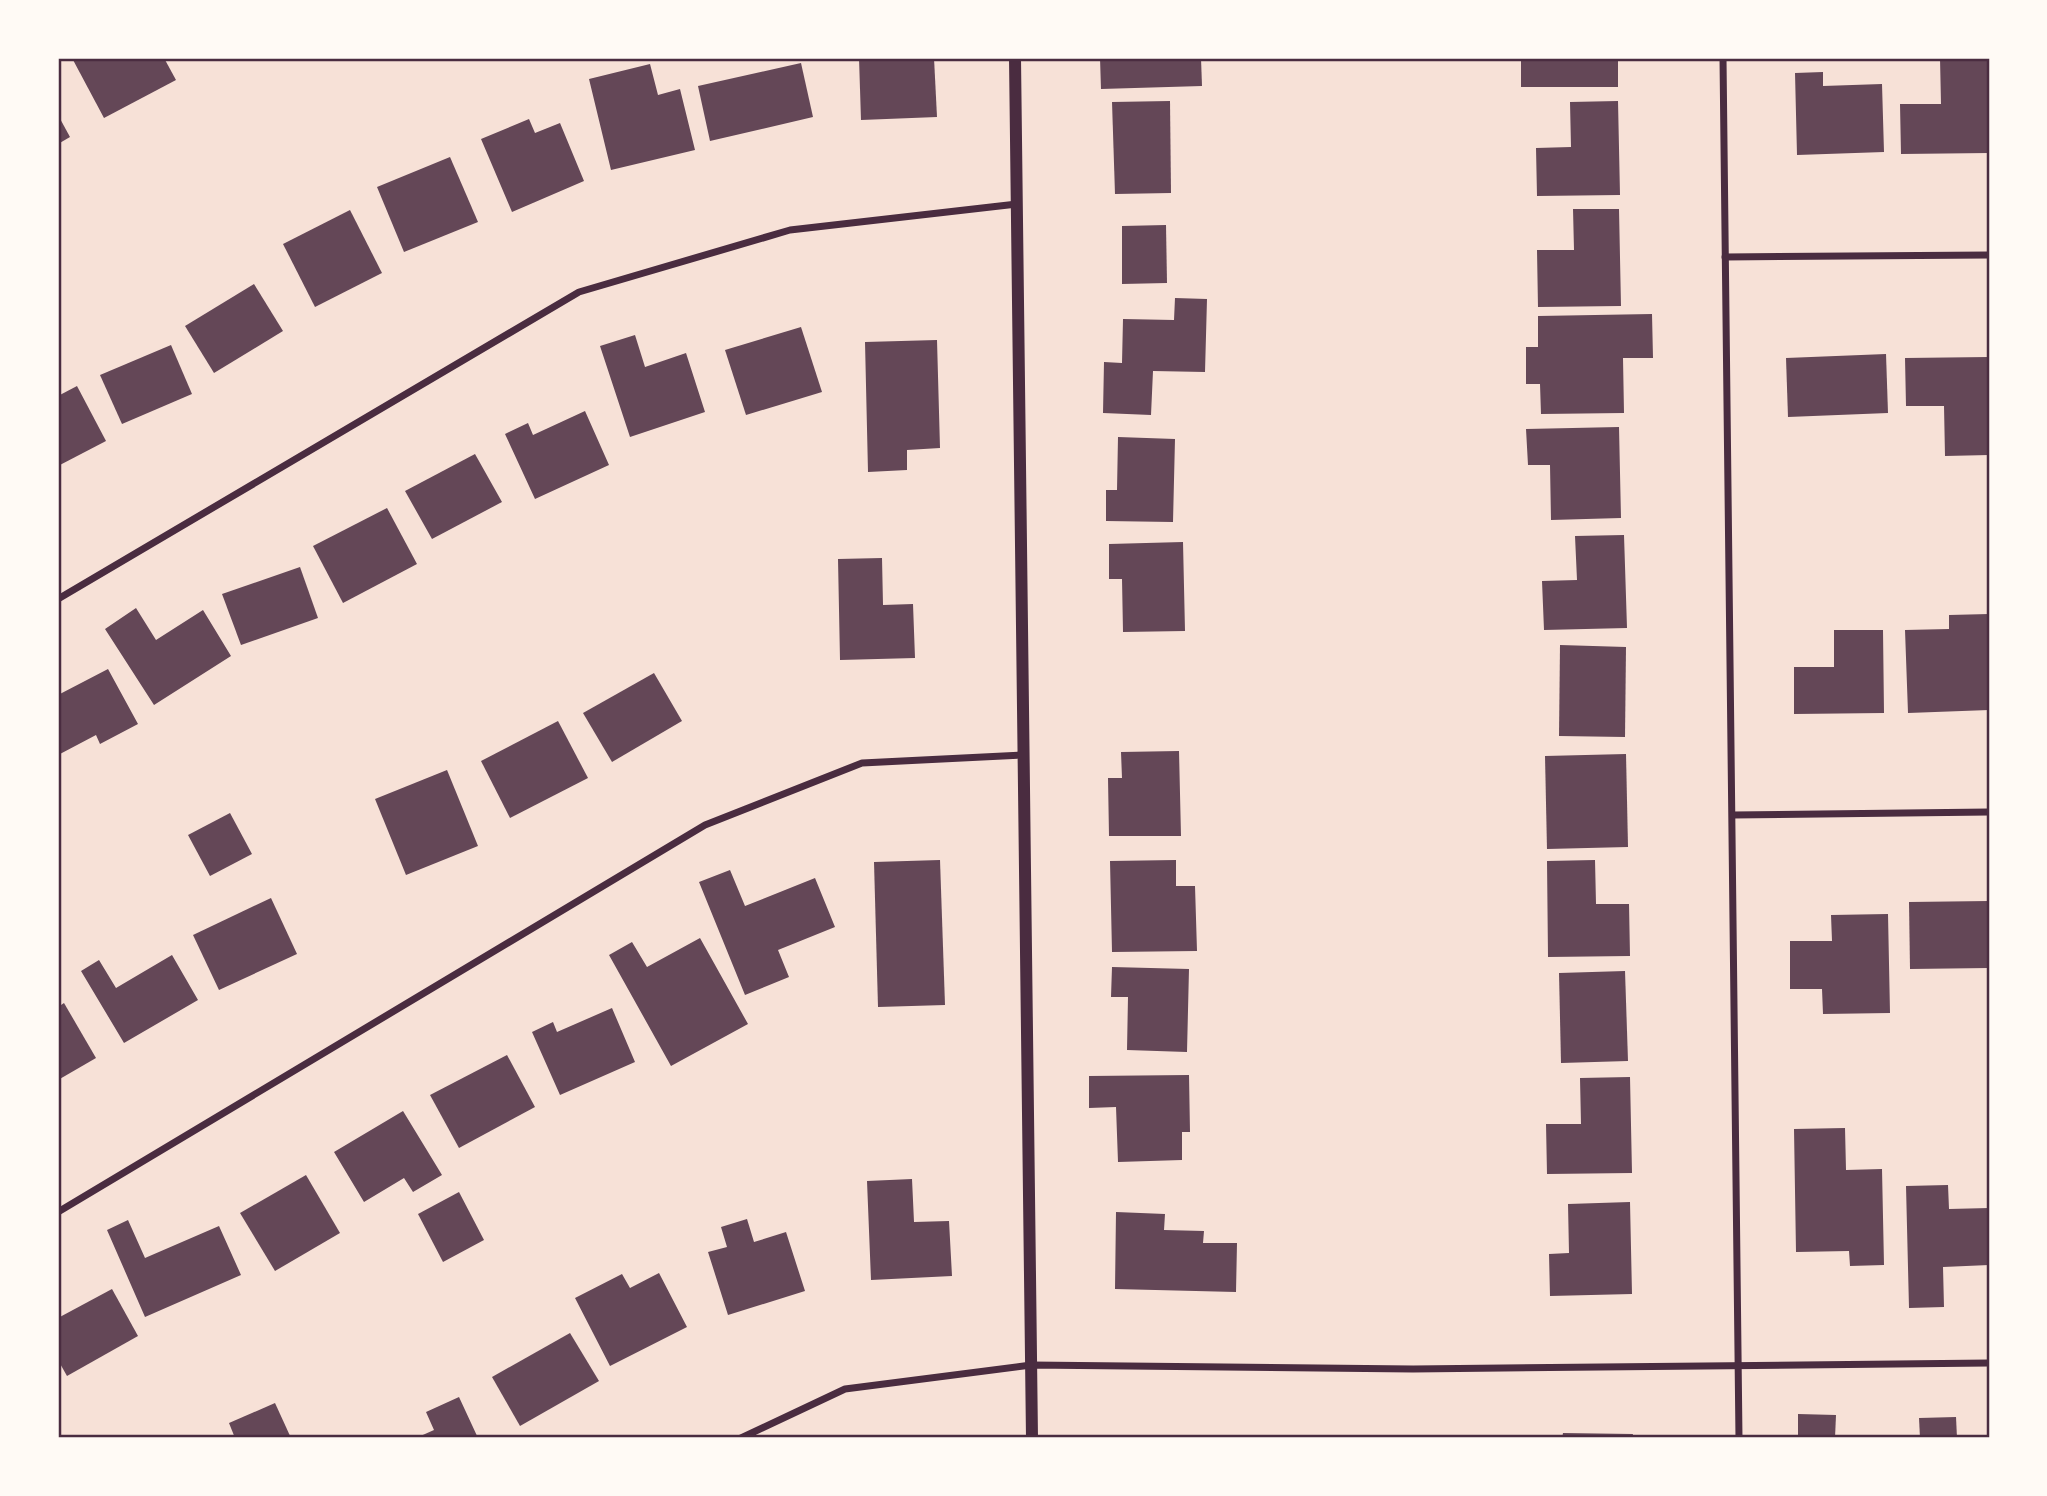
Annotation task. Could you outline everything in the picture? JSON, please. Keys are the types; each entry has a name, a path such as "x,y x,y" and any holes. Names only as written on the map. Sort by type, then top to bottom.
{"street":[{"path":"1015,58 1032,1438"},
{"path":"1723,58 1739,1438"},
{"path":"58,598 579,292 790,230 1017,204"},
{"path":"1725,257 1989,255"},
{"path":"58,1212 705,825 862,763 1022,755"},
{"path":"1732,815 1989,812"},
{"path":"741,1438 845,1389 1031,1365 1401,1369 1989,1363"}],"building":[{"path":"72,58 164,58 176,80 104,118"},
{"path":"859,58 934,58 937,117 861,120"},
{"path":"1100,58 1201,58 1202,86 1101,89"},
{"path":"1521,58 1618,58 1618,87 1521,87"},
{"path":"1940,58 1989,58 1989,153 1901,154 1900,104 1941,104"},
{"path":"801,63 813,117 710,141 698,86"},
{"path":"650,64 658,95 680,89 695,150 611,170 589,79"},
{"path":"1823,72 1823,86 1882,84 1884,152 1797,155 1795,73"},
{"path":"1170,101 1171,193 1115,194 1112,102"},
{"path":"1618,101 1620,195 1537,196 1536,148 1571,147 1570,102"},
{"path":"58,115 70,137 58,144"},
{"path":"529,119 535,133 560,123 584,181 512,212 481,139"},
{"path":"450,157 478,222 404,252 377,187"},
{"path":"1573,209 1619,209 1621,306 1538,307 1537,250 1574,250"},
{"path":"350,210 382,273 315,307 283,244"},
{"path":"1166,225 1167,283 1122,284 1122,226"},
{"path":"254,284 283,331 214,373 185,326"},
{"path":"1175,298 1207,299 1205,372 1153,371 1151,415 1103,413 1104,362 1122,363 1123,319 1174,320"},
{"path":"1652,314 1653,358 1623,358 1624,413 1541,414 1540,384 1526,384 1526,347 1538,347 1538,316"},
{"path":"801,327 822,392 746,415 725,350"},
{"path":"635,335 645,367 686,353 705,412 630,437 600,346"},
{"path":"937,340 940,448 907,450 907,470 868,472 865,342"},
{"path":"171,345 192,394 122,424 100,375"},
{"path":"1886,354 1888,413 1788,417 1786,358"},
{"path":"1989,357 1989,455 1945,456 1944,406 1906,406 1905,358"},
{"path":"77,386 106,441 58,466 58,396"},
{"path":"585,411 609,465 535,499 505,434 528,423 533,435"},
{"path":"1619,427 1621,518 1551,520 1550,465 1528,465 1526,429"},
{"path":"1118,437 1175,439 1173,522 1106,521 1106,490 1117,490"},
{"path":"475,454 502,502 432,539 405,491"},
{"path":"387,508 417,564 343,603 313,546"},
{"path":"1624,535 1627,628 1544,630 1542,581 1577,580 1575,536"},
{"path":"1183,542 1185,631 1123,632 1122,579 1109,579 1109,544"},
{"path":"882,558 883,605 913,604 915,658 840,660 838,559"},
{"path":"300,567 318,618 241,645 222,594"},
{"path":"136,608 156,640 203,610 231,656 154,705 105,629"},
{"path":"1989,614 1989,710 1908,713 1905,630 1949,629 1949,615"},
{"path":"1834,630 1883,630 1884,713 1794,714 1794,667 1834,667"},
{"path":"1560,645 1626,647 1625,737 1559,736"},
{"path":"108,669 138,724 100,744 96,735 60,754 58,695"},
{"path":"654,673 682,721 612,762 583,713"},
{"path":"558,721 588,778 510,818 481,761"},
{"path":"1179,751 1181,836 1109,836 1108,778 1122,778 1121,752"},
{"path":"1626,754 1628,847 1547,849 1545,756"},
{"path":"447,770 478,846 406,875 375,799"},
{"path":"230,813 252,854 210,876 188,835"},
{"path":"940,860 945,1005 878,1007 874,862"},
{"path":"1176,860 1176,886 1195,886 1197,951 1112,952 1110,861"},
{"path":"1595,860 1596,904 1629,904 1630,956 1548,957 1547,861"},
{"path":"730,870 745,906 815,878 835,927 778,950 789,977 745,995 699,882"},
{"path":"271,898 297,954 219,990 193,935"},
{"path":"1989,901 1989,968 1910,969 1909,902"},
{"path":"1888,914 1890,1013 1823,1014 1822,989 1790,989 1790,941 1832,941 1831,915"},
{"path":"700,938 748,1024 671,1066 609,955 632,942 647,967"},
{"path":"172,955 198,1000 124,1043 81,971 99,960 116,988"},
{"path":"1112,967 1189,969 1187,1052 1127,1050 1128,997 1111,997"},
{"path":"1625,971 1628,1061 1561,1063 1559,973"},
{"path":"64,1003 96,1058 58,1080 58,1007"},
{"path":"612,1008 635,1062 560,1095 532,1032 553,1022 557,1032"},
{"path":"507,1055 535,1107 459,1148 430,1095"},
{"path":"1189,1075 1190,1132 1182,1132 1182,1160 1118,1162 1116,1107 1089,1108 1089,1076"},
{"path":"1630,1077 1632,1173 1547,1174 1546,1124 1581,1124 1580,1078"},
{"path":"403,1111 442,1175 413,1192 404,1178 364,1202 334,1152"},
{"path":"1845,1128 1846,1170 1882,1169 1884,1265 1850,1266 1849,1251 1796,1252 1794,1129"},
{"path":"306,1175 340,1233 275,1271 240,1213"},
{"path":"912,1179 914,1222 949,1221 952,1276 871,1280 867,1181"},
{"path":"1948,1185 1949,1209 1989,1208 1989,1265 1943,1267 1944,1307 1909,1308 1906,1186"},
{"path":"459,1192 484,1240 443,1262 418,1214"},
{"path":"1630,1202 1632,1294 1550,1296 1549,1254 1569,1253 1568,1204"},
{"path":"1116,1212 1165,1214 1164,1230 1204,1231 1203,1243 1237,1243 1236,1292 1115,1289"},
{"path":"747,1219 754,1242 786,1232 805,1291 728,1315 708,1252 727,1247 721,1227"},
{"path":"128,1220 145,1258 219,1226 241,1275 145,1317 107,1230"},
{"path":"659,1273 687,1327 610,1366 575,1298 622,1274 630,1288"},
{"path":"112,1289 138,1336 67,1376 58,1360 58,1318"},
{"path":"570,1333 599,1381 520,1426 492,1377"},
{"path":"459,1397 478,1438 416,1438 434,1430 426,1412"},
{"path":"275,1403 291,1438 235,1438 229,1423"},
{"path":"1798,1414 1836,1415 1835,1438 1798,1438"},
{"path":"1956,1417 1957,1438 1920,1438 1919,1418"},
{"path":"1563,1433 1633,1434 1632,1438 1562,1438"}]}
